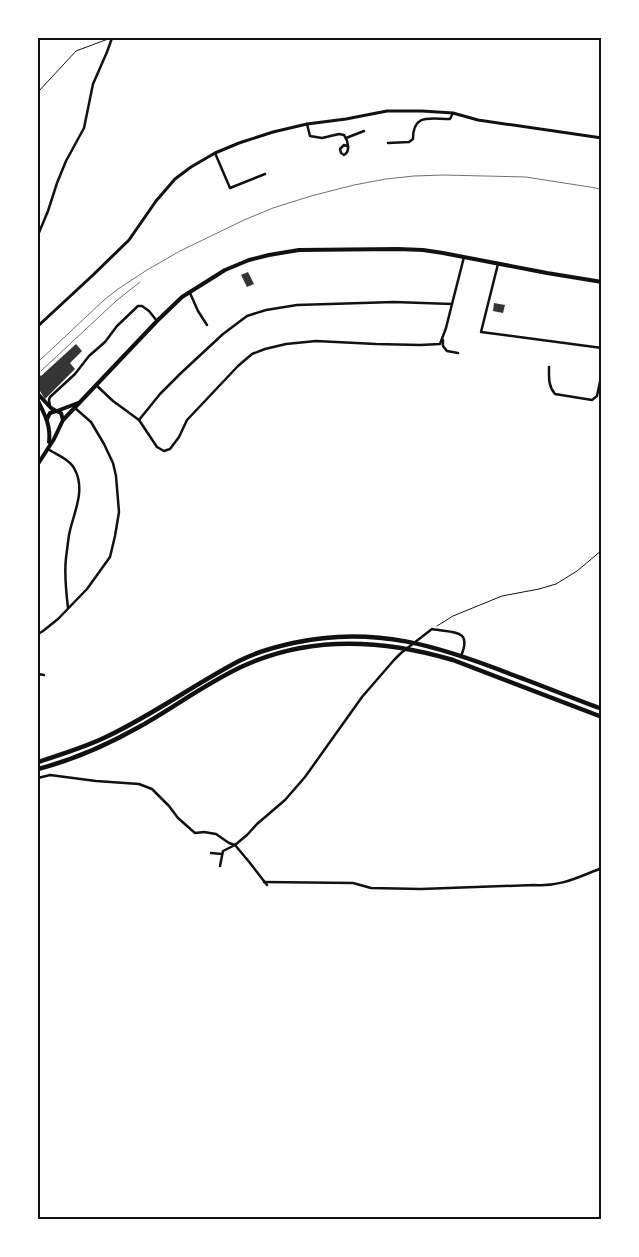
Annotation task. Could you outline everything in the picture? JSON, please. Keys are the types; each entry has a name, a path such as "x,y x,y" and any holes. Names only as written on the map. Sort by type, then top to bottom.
{"highway":[{"path":"38,762 81,748 108,736 208,677 241,660 288,644 331,637 376,637 419,644 461,656 602,709"},
{"path":"38,769 81,755 139,728 217,680 242,667 281,652 329,644 364,643 420,650 453,660 602,717"}],"main road":[{"path":"38,464 63,420 157,321 189,292 225,270 249,260 284,252 336,249 423,250 547,274 602,282"},
{"path":"38,394 51,408 61,413 63,420"},
{"path":"38,401 51,424"},
{"path":"48,446 51,424 50,413 78,403"},
{"path":"51,424 61,425"}],"street":[{"path":"38,235 66,161 84,128 93,84 108,52 112,38"},
{"path":"38,326 129,240 156,200 175,179 215,153 239,143 307,124 387,111 422,111 453,114 478,120 602,138"},
{"path":"388,143 409,142 413,139 413,130 416,123 423,119 450,119 453,114"},
{"path":"307,124 310,136 322,138 338,134 344,135 347,146"},
{"path":"346,138 364,131"},
{"path":"215,153 230,188 265,174"},
{"path":"458,353 447,351 443,346 443,339 464,257"},
{"path":"498,264 481,332 602,348"},
{"path":"189,292 207,324"},
{"path":"139,420 160,394 223,334 247,316 266,310 297,305 394,302 452,304"},
{"path":"51,408 50,397 75,374 89,356 105,342 117,326 138,306 142,306 149,311 157,321"},
{"path":"96,385 113,401 139,420 157,447 164,451 170,449 179,437 187,420 238,366 252,354 286,344 316,341 420,345 440,344 443,339"},
{"path":"549,367 549,382 554,394 592,400 597,396 602,372"},
{"path":"38,634 58,619 87,589 110,557 119,512 113,462 91,422 75,408"},
{"path":"48,446 72,465 78,479 79,494 69,534 66,560 68,608"},
{"path":"220,866 222,851 235,845 248,835 285,800 305,777 362,697 401,653 432,629 456,632 464,638 465,642 461,656"},
{"path":"38,674 44,675"},
{"path":"38,778 50,775 139,784 152,789 195,834 204,832 216,834 235,845 267,885"},
{"path":"211,852 222,854"},
{"path":"264,882 354,884 372,888 421,890 546,886 568,882 602,868"}],"path":[{"path":"38,92 76,51 112,38"},
{"path":"432,629 453,616 502,596 556,584 577,571 602,550"}],"building":[{"path":"248,272 254,284 247,287 241,275"},
{"path":"494,303 505,305 503,313 493,311"},
{"path":"76,344 82,351 70,363 75,369 45,399 38,388 38,373 41,376"}],"railway":[{"path":"38,362 104,300 147,270 180,251 244,220 273,208 311,196 386,179 444,175 526,177 602,190"},
{"path":"41,371 116,301 140,282"}]}
